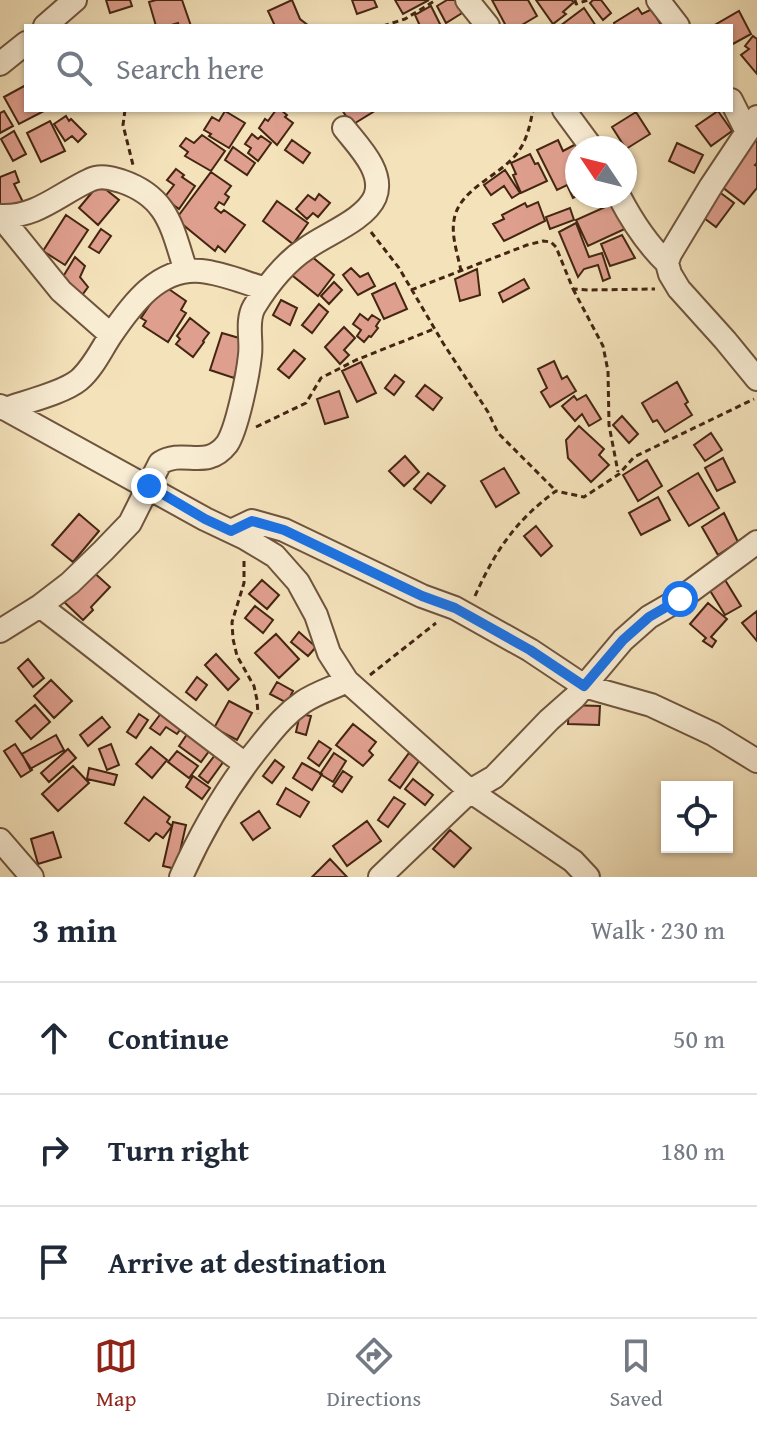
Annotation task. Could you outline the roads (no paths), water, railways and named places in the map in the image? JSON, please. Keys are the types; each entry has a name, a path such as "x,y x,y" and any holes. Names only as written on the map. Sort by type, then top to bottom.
{"street":[{"path":"47,24 75,0"},
{"path":"467,0 486,24"},
{"path":"658,0 676,24"},
{"path":"0,64 24,45"},
{"path":"667,263 683,232 752,124 733,102"},
{"path":"565,112 583,136"},
{"path":"0,631 70,583 130,523 160,463 168,458 199,460 216,456 228,442 236,424 250,354 252,311 275,275 305,248 359,216 374,198 378,185 369,161 344,128"},
{"path":"1,217 16,217 39,210 98,177 121,181 141,190 163,209 186,271"},
{"path":"626,208 654,251 667,263 679,289 757,379"},
{"path":"1,217 61,291 111,335"},
{"path":"3,408 56,391 78,380 132,306 157,282 186,271 202,271 266,289"},
{"path":"3,408 275,556 298,582 316,615 329,653 351,684 470,791 573,861 588,877"},
{"path":"130,523 176,502"},
{"path":"238,534 252,521 284,530 422,596 461,611 530,650 584,686 651,705 713,734 757,761"},
{"path":"380,877 470,791 494,777 566,706 623,640 649,617 680,599 757,542"},
{"path":"40,606 186,720 251,757"},
{"path":"181,877 193,850 251,757 285,716 305,700 351,684"},
{"path":"0,840 32,877"}]}
